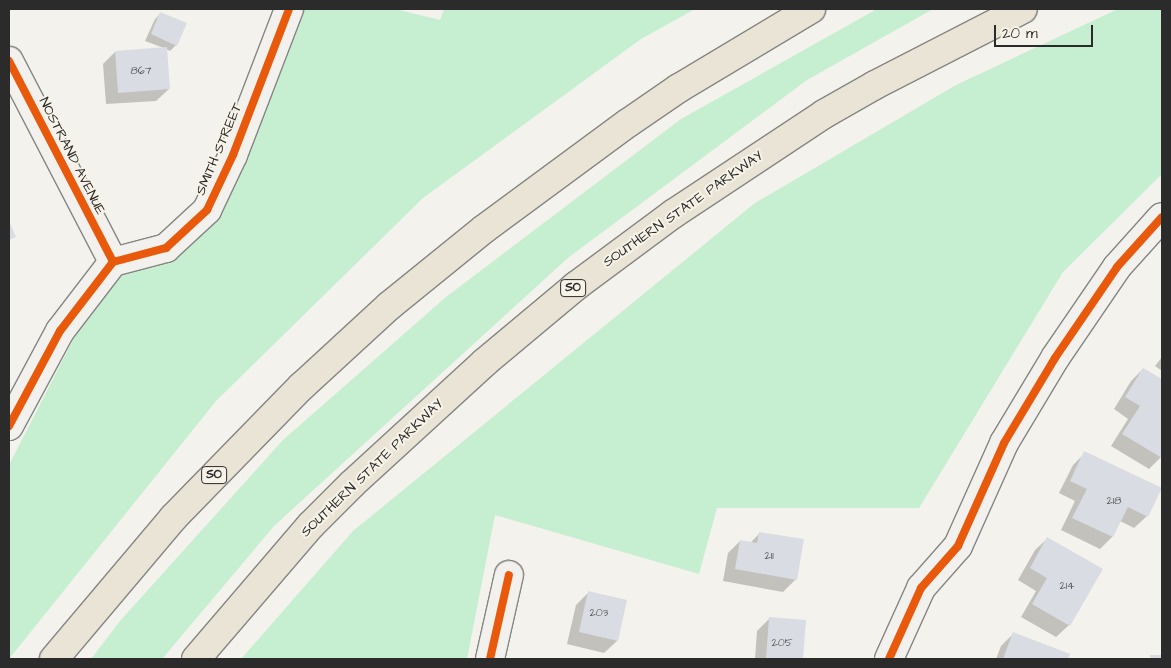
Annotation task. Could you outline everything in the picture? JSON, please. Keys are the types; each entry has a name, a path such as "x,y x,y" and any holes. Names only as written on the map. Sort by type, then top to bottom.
{"highway":[{"name":"SO","path":"54,659 136,560 185,505 302,386 389,306 484,229 628,123 679,88 811,9"},
{"name":"SOUTHERN STATE PARKWAY","path":"196,659 311,525 360,477 485,362 576,286 673,214 824,114 922,60 1023,9"}],"street":[{"name":"SMITH STREET","path":"113,262 166,248 207,210 233,154 289,9"},
{"name":"NOSTRAND AVENUE","path":"9,61 113,262"},
{"path":"889,659 921,588 958,546 1004,443 1055,358 1117,267 1162,218"},
{"path":"9,426 60,331 113,262"},
{"path":"490,659 509,575"}],"green space":[{"path":"289,9 395,9 440,20 444,9 695,9 641,39 423,198 216,401 9,659 9,465 113,262 207,210"},
{"path":"877,9 933,9 807,80 569,257 274,526 162,659 91,659 120,621 283,440 446,297 681,119"},
{"path":"1118,9 1162,9 1162,174 1063,272 919,508 717,508 699,574 495,515 467,659 241,659 353,531 755,203 956,85"}],"building":[{"path":"160,12 187,23 177,46 151,34"},
{"path":"167,47 170,89 118,93 115,51"},
{"path":"9,221 16,237 9,240"},
{"path":"1143,368 1162,379 1162,458 1122,434 1140,406 1125,397"},
{"path":"1084,451 1162,488 1148,517 1128,507 1113,537 1072,518 1087,489 1070,481"},
{"path":"759,532 804,539 797,580 735,569 740,540 757,543"},
{"path":"1047,537 1103,569 1070,626 1032,604 1047,578 1030,568"},
{"path":"588,591 627,600 618,641 579,632"},
{"path":"769,617 806,620 803,659 766,659"},
{"path":"1013,632 1070,654 1068,659 1003,659"},
{"path":"1150,655 1162,655 1162,659 1150,659"}],"cycle path":[{"path":"9,426 60,331 113,262 166,248 207,210 233,155 289,9"},
{"path":"9,61 113,262"},
{"path":"889,659 921,588 958,546 1004,443 1055,358 1117,267 1162,217"},
{"path":"490,659 509,575"}]}
